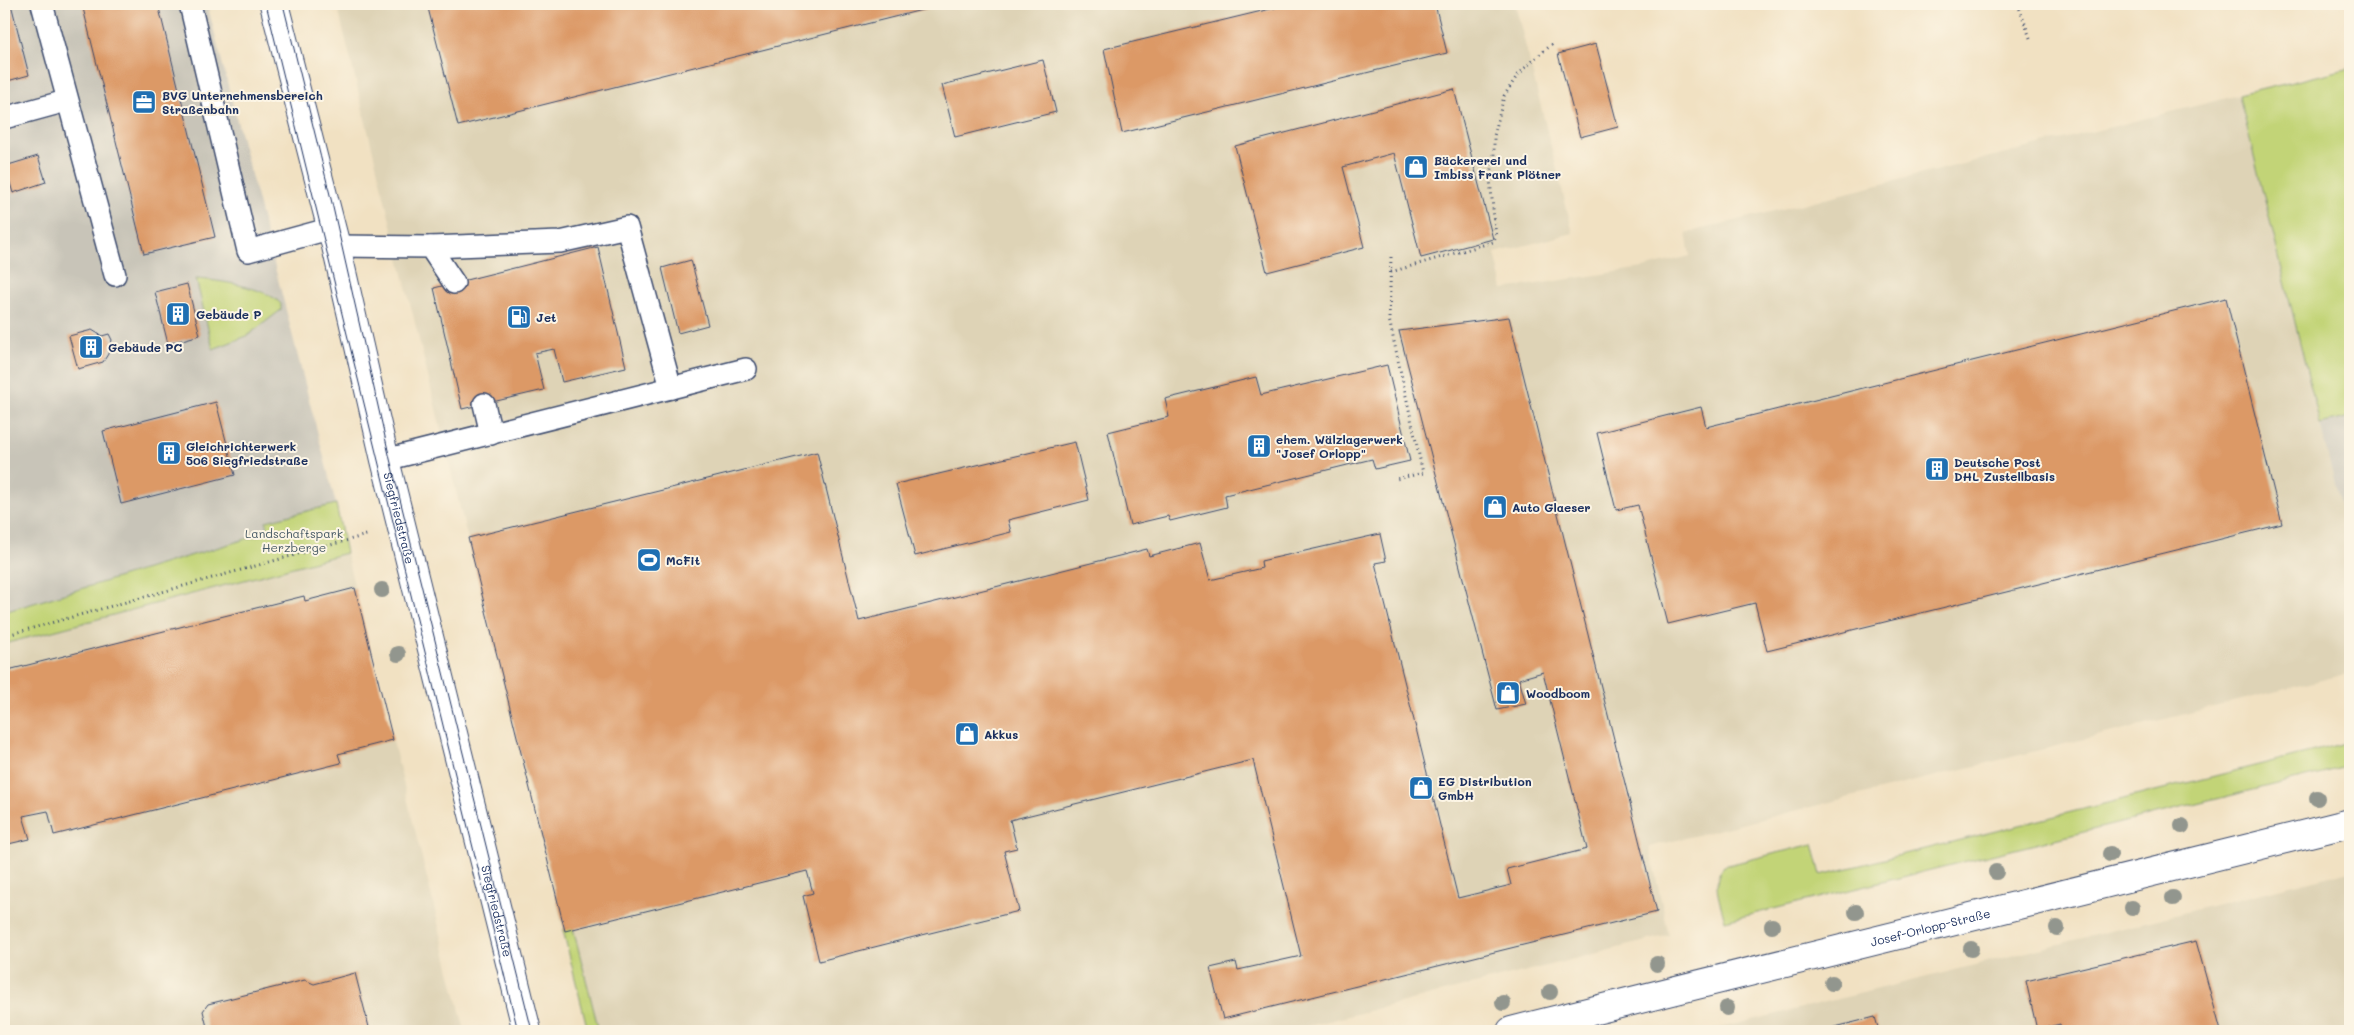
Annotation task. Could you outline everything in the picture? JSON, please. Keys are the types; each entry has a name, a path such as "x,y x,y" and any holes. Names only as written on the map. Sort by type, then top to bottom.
{"street":[{"name":"Siegfriedstraße","path":"274,4 334,237 385,460 527,1031"},
{"name":"Josef-Orlopp-Straße","path":"1512,1031 2350,823"}],"lane":[{"path":"42,4 66,100 115,275"},
{"path":"190,4 248,251 334,237 430,247 560,242 627,227 671,388"},
{"path":"4,118 66,100"},
{"path":"430,247 454,283"},
{"path":"385,460 746,369"},
{"path":"484,404 491,434"}],"path":[{"path":"2018,4 2030,38"},
{"path":"1391,272 1493,242 1496,237 1490,180 1494,156 1494,136 1504,96 1517,76 1554,43"},
{"path":"1391,257 1390,319 1423,473 1396,479"},
{"path":"4,636 339,541 403,527"}],"shaded area":[{"path":"4,4 207,4 336,504 266,521 270,532 4,612"},
{"path":"337,4 1515,4 1573,233 1495,253 1503,289 1643,268 1690,256 1686,233 2239,95 2350,543 2350,673 1649,847 1669,935 1289,1031 588,1031"},
{"path":"2350,417 2350,544 2320,424"},
{"path":"346,553 465,1031 4,1031 4,644"},
{"path":"2350,871 2350,1031 1708,1031 1939,974"}],"green space":[{"path":"2350,68 2350,417 2320,424 2239,95"},
{"path":"196,279 228,283 265,293 281,304 281,310 247,336 213,349"},
{"name":"Landschaftspark Herzberge","path":"336,504 346,553 4,644 4,612 269,532 266,521"},
{"path":"2350,742 2350,766 1725,921 1719,900 1718,878 1724,866 1813,844 1821,875"},
{"path":"573,928 599,1031 588,1031 563,930"}],"building":[{"path":"4,4 11,4 29,75 4,82"},
{"name":"BVG Unternehmensbereich Straßenbahn","path":"82,4 158,4 215,237 144,254"},
{"path":"427,4 946,4 458,126"},
{"path":"1291,4 1435,4 1447,53 1122,133 1104,49"},
{"path":"1596,44 1618,127 1580,137 1558,54"},
{"path":"1043,60 1056,112 955,137 942,85"},
{"path":"1454,89 1493,239 1421,258 1394,153 1343,167 1364,247 1267,272 1235,146"},
{"path":"38,156 46,182 13,193 5,166"},
{"path":"598,247 626,367 562,382 554,349 535,353 544,390 462,409 434,288"},
{"path":"691,260 708,325 678,333 662,268"},
{"name":"Gebäude P","path":"187,284 200,335 168,344 155,292"},
{"name":"Deutsche Post DHL Zustellbasis","path":"2226,298 2282,524 1767,651 1755,603 1668,624 1638,505 1616,510 1597,433 1701,407 1706,427"},
{"path":"1509,317 1657,912 1223,1019 1210,968 1236,962 1238,970 1301,956 1253,760 1010,820 1017,848 1004,851 1019,911 819,961 803,896 813,893 807,871 565,931 468,538 817,452 859,621 1147,549 1149,556 1200,543 1210,580 1262,568 1261,561 1380,534 1386,561 1375,563 1458,898 1511,885 1507,869 1587,849 1543,672 1519,679 1526,704 1497,710 1399,331"},
{"name":"Gebäude PC","path":"92,330 102,336 109,334 112,340 108,354 103,362 78,369 69,336"},
{"name":"ehem. Wälzlagerwerk \"Josef Orlopp\"","path":"1387,365 1410,461 1375,469 1372,459 1225,495 1227,507 1170,521 1168,516 1130,525 1108,432 1169,417 1165,399 1256,377 1261,395"},
{"name":"Gleichrichterwerk 506 Siegfriedstraße","path":"216,402 235,475 121,504 103,431"},
{"path":"1075,442 1089,500 1008,520 1011,532 915,556 896,484"},
{"path":"355,588 393,740 338,754 341,763 54,835 48,811 23,816 30,839 4,845 4,663 6,662 8,670 304,596 305,601"},
{"path":"2196,941 2221,1031 2061,1031 2060,1024 2037,1030 2026,981"},
{"path":"355,973 370,1031 208,1031 203,1011 208,1004 305,980 314,984"},
{"path":"1875,1017 1879,1031 1819,1031"}],"tram line":[{"path":"266,4 518,1031"},
{"path":"283,4 332,203 390,459 532,1031"}],"place":[{"name":"BVG Unternehmensbereich Straßenbahn","path":"144,102"},
{"name":"Bäckererei und Imbiss Frank Plötner","path":"1416,167"},
{"name":"Gebäude P","path":"178,314"},
{"name":"Jet","path":"519,317"},
{"name":"Gebäude PC","path":"91,347"},
{"name":"ehem. Wälzlagerwerk \"Josef Orlopp\"","path":"1259,446"},
{"name":"Gleichrichterwerk 506 Siegfriedstraße","path":"169,453"},
{"name":"Deutsche Post DHL Zustellbasis","path":"1937,469"},
{"name":"Auto Glaeser","path":"1495,507"},
{"name":"McFit","path":"649,560"},
{"name":"Woodboom","path":"1508,693"},
{"name":"Akkus","path":"967,734"},
{"name":"EG Distribution GmbH","path":"1421,788"}]}
